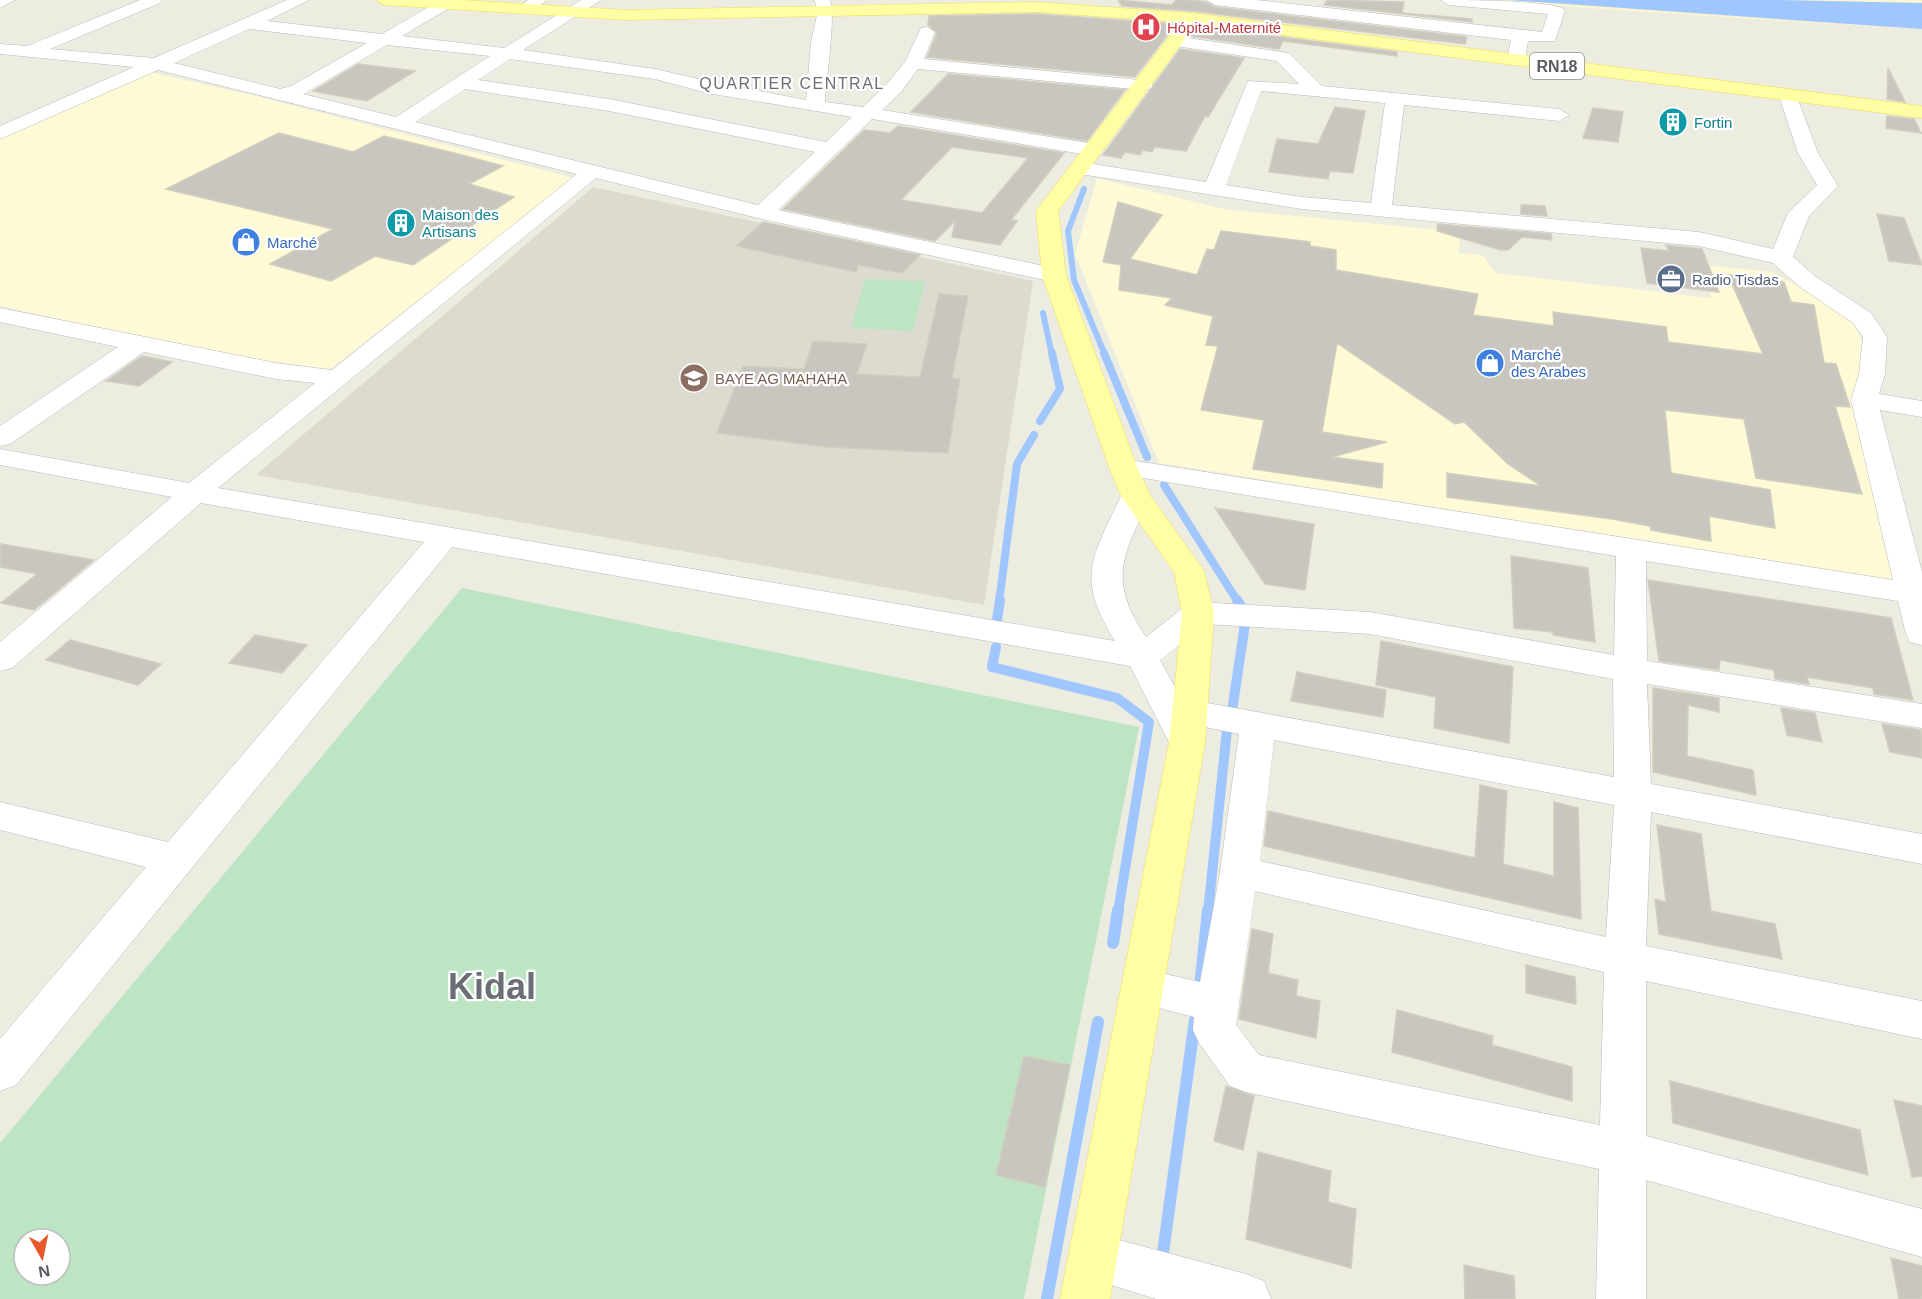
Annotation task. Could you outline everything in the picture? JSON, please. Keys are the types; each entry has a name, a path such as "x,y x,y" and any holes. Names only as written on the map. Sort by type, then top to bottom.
{"main road":[{"path":"384,0 445,4 484,3 524,9 626,15 776,13 824,5 908,4 1005,4 1197,15"},
{"path":"1089,1278 1189,727 1198,614 1189,572 1136,496 1123,467 1054,275 1047,211 1197,15"},
{"name":"RN18","path":"1197,15 1516,60 1922,112"}],"street":[{"path":"0,3 7,0"},
{"path":"0,63 154,0"},
{"path":"0,133 301,0"},
{"path":"524,9 539,0"},
{"path":"402,122 593,0"},
{"path":"1197,15 1549,38 1557,10 1449,0"},
{"path":"286,93 298,90 445,4"},
{"path":"815,107 824,5"},
{"path":"1197,15 1283,57 1316,91"},
{"path":"246,24 655,74 707,87 815,107 868,113 1087,159 1213,190 1302,203 1699,239 1781,258 1809,282 1862,318 1875,338 1872,374 1864,400 1916,594 1922,634"},
{"path":"762,213 868,113 910,67 927,32"},
{"path":"1516,60 1520,36"},
{"path":"0,49 158,64 286,93 762,213 1054,275"},
{"path":"910,67 1137,94"},
{"path":"462,83 609,105 831,148"},
{"path":"1213,190 1254,85 1559,115"},
{"path":"1781,258 1799,213 1828,186 1808,153 1788,96"},
{"path":"1381,210 1395,99"},
{"path":"0,660 195,493 594,170"},
{"path":"0,315 276,371 337,378"},
{"path":"0,438 139,345"},
{"path":"1864,400 1922,409"},
{"path":"0,456 444,537 1142,657 1198,614 1370,623 1630,670 1922,716"},
{"path":"1123,467 1916,594"},
{"path":"1136,496 1108,556 1106,587 1118,620 1189,727 1258,724 1922,849"},
{"path":"0,1071 444,537"},
{"path":"1621,1299 1625,959 1633,795 1630,670 1631,550"},
{"path":"1258,724 1239,872 1214,1030 1246,1072 1623,1152 1922,1233"},
{"path":"0,816 176,859"},
{"path":"1239,872 1625,959 1922,1020"},
{"path":"1143,987 1217,1004"},
{"path":"1089,1278 1246,1299"}],"shaded area":[{"name":"Marché","path":"145,71 256,96 574,178 329,370 220,354 0,306 0,136"},
{"name":"Marché des Arabes","path":"1097,178 1223,209 1460,232 1459,253 1482,255 1496,273 1711,298 1704,265 1772,272 1829,304 1854,324 1863,343 1898,581 1159,463 1075,254"},
{"name":"BAYE AG MAHAHA","path":"593,187 1033,281 984,605 256,475"}],"green space":[{"path":"865,279 925,281 913,331 851,328"},
{"path":"462,588 1139,727 1024,1299 0,1299 0,1143"}],"sand":[{"path":"1463,0 1508,0 1922,30"},
{"path":"1775,0 1922,0 1922,3"}],"water":[{"path":"1508,0 1775,0 1922,3 1922,29"}],"building":[{"path":"1118,0 1172,5 1176,0 1191,0 1206,2 1215,7 1467,37 1465,44 1192,11 1122,6"},
{"path":"1327,0 1404,2 1402,13 1472,19 1472,22 1324,5"},
{"path":"1036,14 1176,24 1135,77 927,57 937,33 928,25 929,16"},
{"path":"1197,26 1397,52 1397,56 1283,41 1279,49 1190,36"},
{"path":"1180,49 1244,58 1208,117 1205,116 1186,151 1155,147 1152,152 1143,150 1140,155 1125,152 1121,158 1103,155"},
{"path":"358,64 415,71 367,101 313,91"},
{"path":"1888,68 1905,102 1887,99"},
{"path":"948,74 1125,90 1087,141 911,112"},
{"path":"1335,107 1365,111 1353,173 1330,171 1328,179 1269,172 1277,139 1318,144"},
{"path":"1593,108 1623,112 1618,142 1583,138"},
{"path":"1887,116 1914,119 1921,133 1886,128"},
{"path":"898,126 1064,153 1011,220 1017,221 1000,245 952,237 955,221 935,241 783,209 864,130 890,133","holes":["952,147 1028,158 982,213 901,200"]},
{"path":"279,133 353,152 384,136 503,166 469,184 514,197 413,265 375,256 331,281 270,264 333,229 166,189"},
{"path":"1118,202 1162,215 1130,259 1197,275 1207,249 1214,250 1221,231 1310,242 1310,246 1336,250 1336,270 1478,294 1473,315 1554,326 1553,312 1666,327 1668,342 1763,354 1728,275 1784,282 1791,302 1814,305 1824,363 1836,364 1850,407 1835,406 1862,494 1756,478 1744,419 1665,410 1671,473 1770,490 1775,528 1709,516 1711,541 1651,530 1650,526 1612,519 1447,497 1447,473 1541,486 1508,464 1464,422 1455,424 1337,343 1322,432 1387,442 1332,457 1383,464 1382,488 1253,469 1264,420 1201,410 1218,346 1206,345 1213,316 1165,305 1172,298 1119,290 1121,265 1103,262"},
{"path":"1521,205 1545,206 1547,216 1521,214"},
{"path":"1877,214 1904,218 1922,265 1889,261"},
{"path":"763,222 920,255 902,273 858,265 856,272 736,246"},
{"path":"1438,224 1551,234 1552,240 1522,237 1508,250 1501,250 1437,231"},
{"path":"1666,245 1702,249 1719,292 1647,283 1641,248 1669,251"},
{"path":"939,294 968,296 952,378 960,379 948,453 827,447 717,433 743,366 804,369 813,341 867,344 857,374 920,377"},
{"path":"142,356 172,362 139,386 106,381"},
{"path":"1215,508 1314,524 1305,590 1265,584"},
{"path":"1,544 94,560 34,610 1,603 37,574 0,567"},
{"path":"1511,556 1588,568 1595,642 1553,635 1553,632 1514,628"},
{"path":"1648,580 1891,618 1913,700 1874,694 1873,688 1807,677 1809,684 1775,679 1774,670 1720,660 1719,670 1659,661"},
{"path":"255,635 307,645 282,673 229,663"},
{"path":"70,640 161,664 138,685 46,660"},
{"path":"1381,641 1513,667 1509,743 1434,728 1436,697 1376,685"},
{"path":"1297,672 1386,690 1383,717 1291,701"},
{"path":"1653,688 1719,698 1719,712 1688,705 1687,756 1753,770 1756,795 1653,772"},
{"path":"1781,708 1815,713 1822,742 1787,735"},
{"path":"1882,724 1921,730 1922,758 1890,752"},
{"path":"1480,785 1507,791 1503,864 1554,876 1554,802 1578,808 1581,919 1264,846 1268,811 1475,858"},
{"path":"1657,825 1701,834 1711,911 1775,924 1782,959 1659,934 1655,899 1666,902"},
{"path":"1252,929 1273,934 1268,973 1298,980 1296,996 1320,1001 1316,1038 1239,1019"},
{"path":"1526,965 1575,977 1576,1004 1526,993"},
{"path":"1397,1010 1493,1036 1492,1045 1572,1067 1572,1101 1392,1052"},
{"path":"1024,1056 1070,1065 1045,1187 996,1175"},
{"path":"1670,1081 1860,1130 1868,1175 1673,1123"},
{"path":"1226,1086 1254,1096 1243,1150 1214,1141"},
{"path":"1894,1100 1922,1106 1922,1176 1912,1177"},
{"path":"1258,1152 1331,1171 1328,1202 1356,1209 1351,1268 1246,1239"},
{"path":"1891,1258 1922,1266 1922,1299 1899,1299"},
{"path":"1464,1265 1514,1276 1515,1299 1465,1299"}],"waterway":[{"path":"1084,189 1068,231 1074,280 1105,355"},
{"path":"1043,313 1052,355"},
{"path":"1040,421 1060,389 1052,353"},
{"path":"1104,353 1147,457"},
{"path":"999,602 1017,464 1034,435"},
{"path":"1164,485 1238,602"},
{"path":"997,620 1000,600"},
{"path":"1237,600 1241,606"},
{"path":"1232,711 1245,624"},
{"path":"996,647 992,667 1117,698 1149,722 1118,912"},
{"path":"1208,912 1227,730"},
{"path":"1113,943 1118,910"},
{"path":"1200,987 1208,910"},
{"path":"1162,1260 1195,1020"},
{"path":"1047,1299 1098,1022"}],"place":[{"name":"Hópital-Maternité","path":"1146,27"},
{"name":"Fortin","path":"1673,122"},
{"name":"Maison des Artisans","path":"401,223"},
{"name":"Marché","path":"246,242"},
{"name":"Radio Tisdas","path":"1671,279"},
{"name":"Marché des Arabes","path":"1490,363"},
{"name":"BAYE AG MAHAHA","path":"694,378"}],"district":[{"name":"QUARTIER CENTRAL","path":"792,83"},
{"name":"Kidal","path":"492,986"}]}
